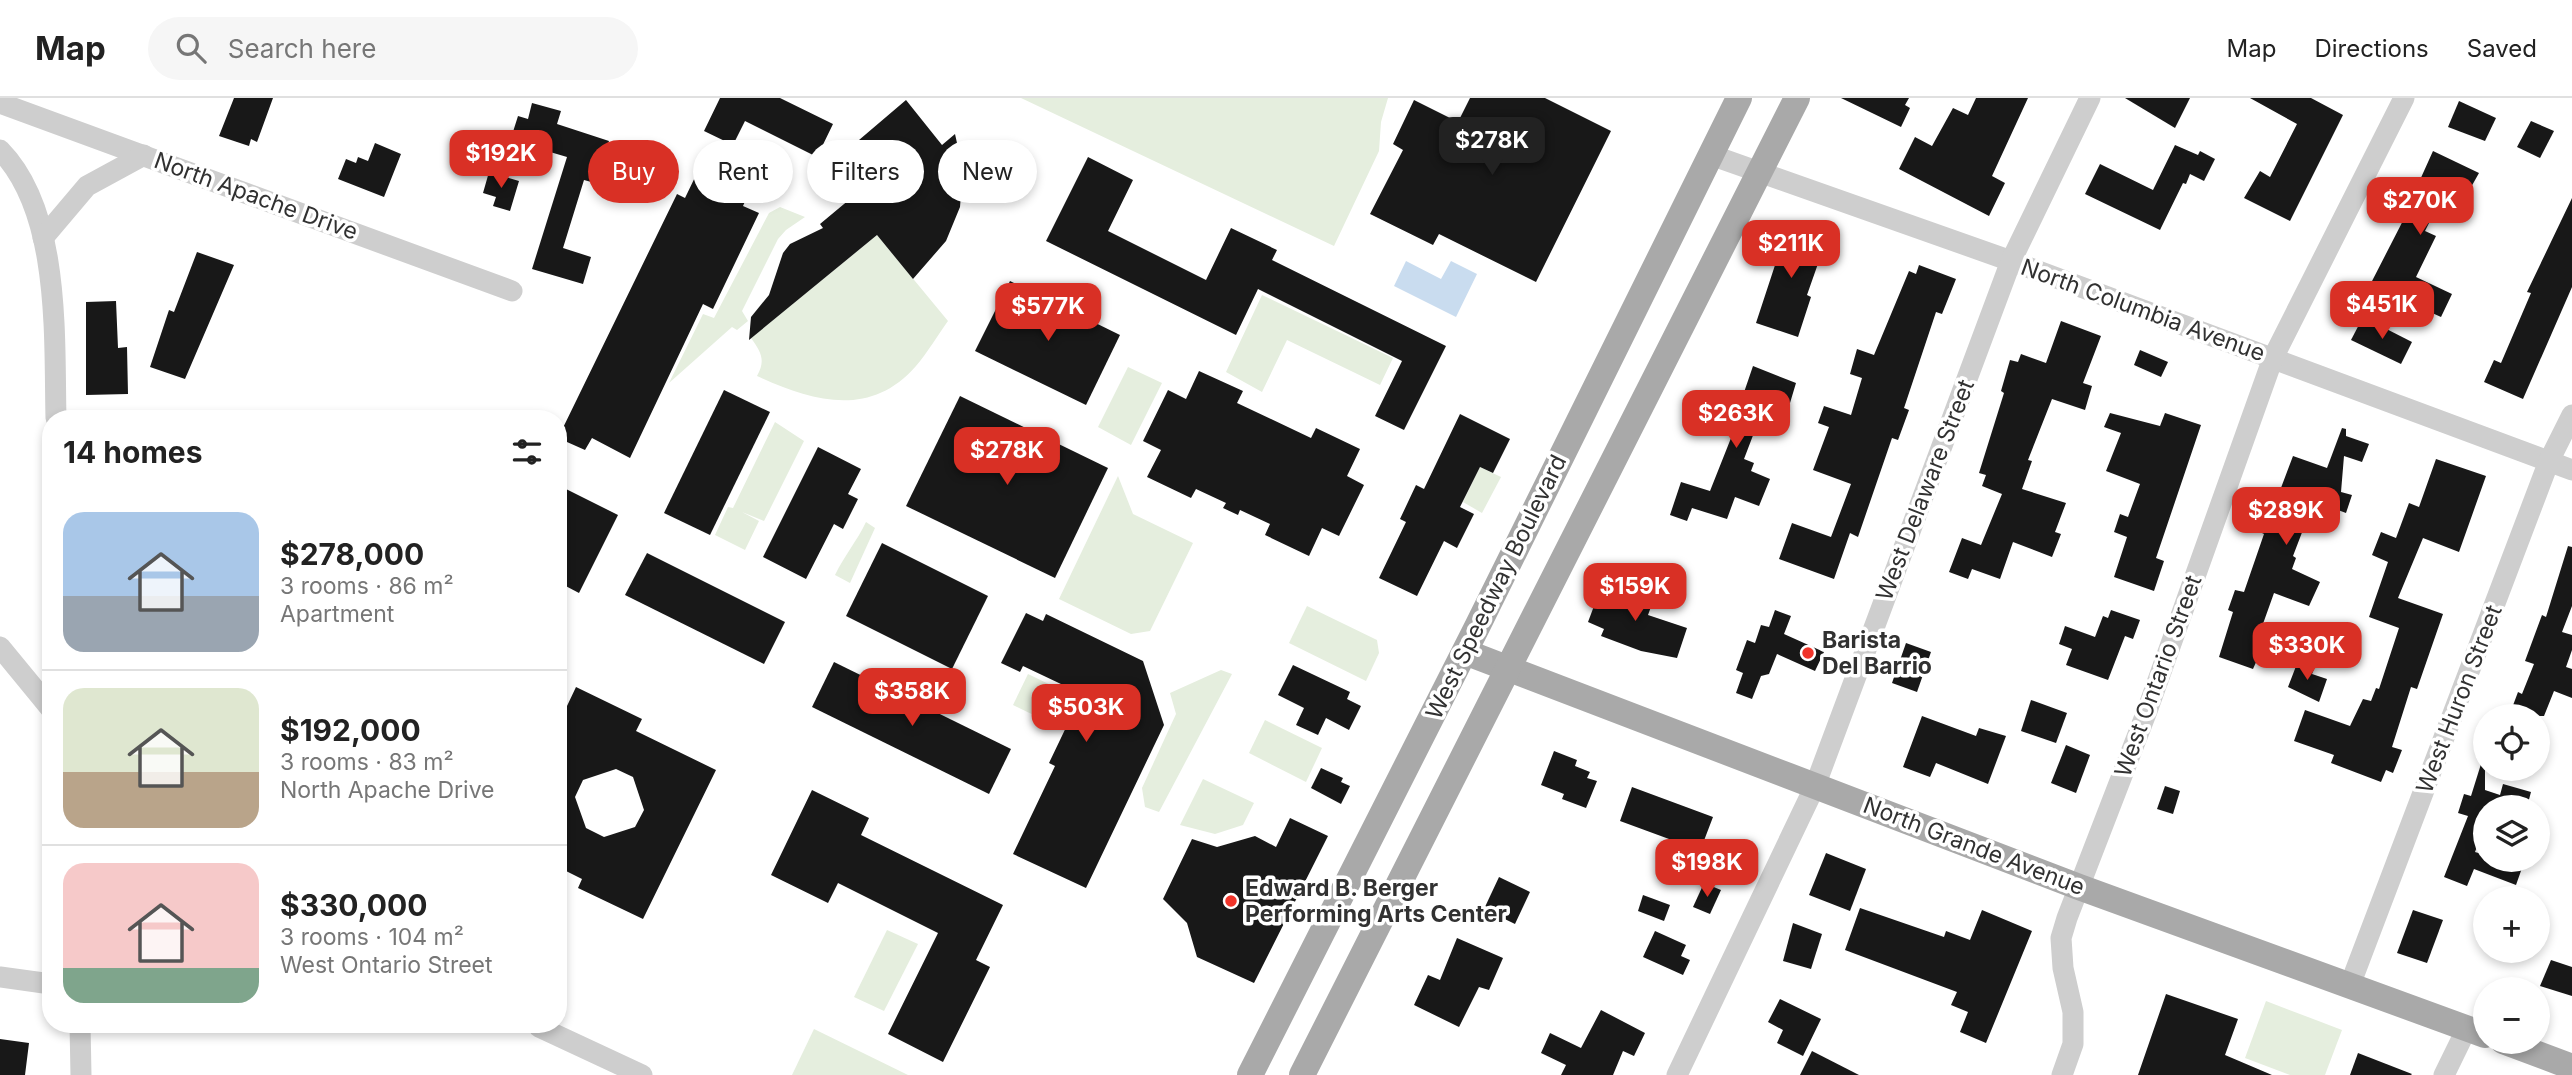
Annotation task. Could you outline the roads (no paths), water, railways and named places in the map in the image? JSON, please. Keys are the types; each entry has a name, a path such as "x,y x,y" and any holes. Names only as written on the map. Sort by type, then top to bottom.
{"main road":[{"name":"West Speedway Boulevard","path":"1250,1075 1465,652 1739,98"},
{"name":"West Speedway Boulevard","path":"1302,1075 1591,499 1761,173 1797,98"},
{"name":"North Grande Avenue","path":"1465,652 2079,887 2473,1030"},
{"path":"2538,1054 2572,1067"}],"street":[{"name":"West Delaware Street","path":"1677,1075 1815,786 2011,261 2090,98"},
{"name":"West Ontario Street","path":"2062,1075 2073,1044 2073,1012 2063,968 2061,938 2147,711 2273,358 2404,98"},
{"name":"North Apache Drive","path":"0,103 512,291"},
{"path":"0,150 29,191 43,239 52,301 57,410"},
{"path":"43,239 88,186 144,155"},
{"name":"North Columbia Avenue","path":"1711,155 2011,261 2572,470"},
{"name":"West Huron Street","path":"2350,985 2549,461 2572,415"},
{"path":"0,647 42,698"},
{"path":"0,977 42,983"},
{"path":"80,1033 80,1075"},
{"path":"552,1033 642,1075"},
{"path":"2444,1075 2473,1035"}],"water":[{"path":"1406,261 1441,279 1451,261 1477,274 1456,317 1394,286"}],"place":[{"name":"Barista Del Barrio","path":"1808,653"},
{"name":"Edward B. Berger Performing Arts Center","path":"1231,901"}]}
